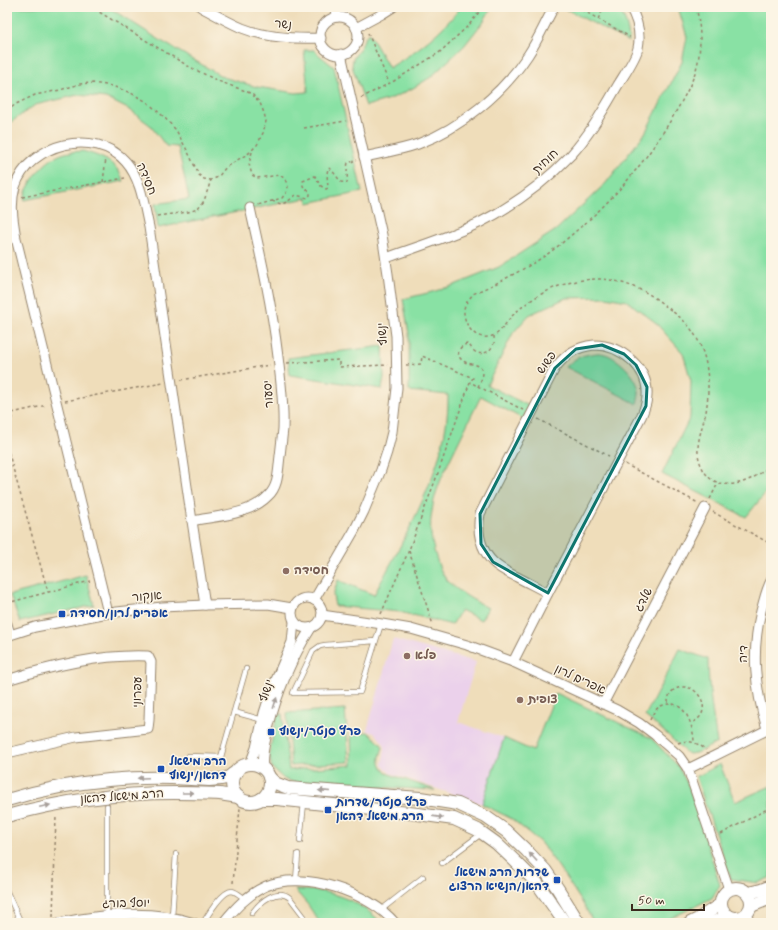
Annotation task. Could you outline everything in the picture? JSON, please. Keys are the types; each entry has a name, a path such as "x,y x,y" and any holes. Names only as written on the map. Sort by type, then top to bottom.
{"street":[{"name":"נשר","path":"201,7 225,21 243,29 258,33 270,36 301,39 321,38"},
{"path":"336,7 338,17"},
{"path":"360,26 341,17 331,19 325,23 322,28 320,35 322,43 330,52 336,54 344,54 350,51 358,40 360,26 393,7"},
{"path":"364,157 418,144 450,128 488,102 517,71 528,55 554,7"},
{"name":"חוחית","path":"386,258 451,235 480,222 522,197 540,184 572,154 601,115 638,49 638,24 634,12 630,7"},
{"name":"ינשוף","path":"314,600 354,531 381,470 392,432 397,388 396,336 386,258 341,54"},
{"name":"חסידה","path":"108,613 16,238 12,212 15,187 26,167 47,150 59,145 72,143 97,144 108,148 119,155 126,162 141,192 147,217 205,605"},
{"name":"יסעור","path":"192,520 236,513 250,508 260,503 268,496 277,479 283,428 282,392 274,324 250,208"},
{"name":"פשוש","path":"513,662 646,406 647,387 645,379 636,365 614,348 602,345 585,346 576,349 568,354 555,368 480,514 478,522 481,544 493,562 502,569 548,593"},
{"name":"שלדג","path":"603,704 705,508"},
{"name":"דיה","path":"769,728 763,714 757,690 755,668 758,625 771,581"},
{"path":"305,598 314,600 320,606 322,615 318,623 311,628 302,627 294,622 292,618 292,608 297,601 305,598"},
{"name":"אנקור","path":"9,635 36,627 108,613 162,607 268,604 292,608"},
{"name":"אפרים לרון","path":"322,615 412,629 466,645 513,662 616,710 646,728 670,748 688,769 730,889"},
{"name":"ינשוף","path":"250,764 256,748 270,694 292,642 294,622"},
{"path":"7,624 9,635"},
{"name":"ינשוף","path":"266,773 262,755 271,715 277,696 288,671 302,642 311,628"},
{"name":"עפרוני","path":"7,680 42,669 104,658 148,656 150,662 148,729 76,737 7,753"},
{"path":"688,769 769,728"},
{"path":"565,923 537,883 511,857 496,843 478,830 454,819 270,799 260,799 251,802 240,798 234,790 233,779 242,767 250,764 259,766 275,783 288,788 420,798 458,804 486,817 506,831 527,850 545,870 579,923"},
{"name":"הרב מישאל דהאן","path":"7,800 27,794 109,780 172,778 211,780 228,777 237,772"},
{"path":"260,799 269,790 270,783 266,773"},
{"name":"הרב מישאל דהאן","path":"7,816 30,809 111,795 145,793 206,793 240,798"},
{"path":"223,923 241,902 254,892 268,885 283,881 296,881 314,882 330,886 365,899 381,910 395,923"},
{"path":"748,893 771,886"},
{"path":"738,887 744,889 748,893 751,898 751,906 746,915 740,918 734,918 724,912 721,907 721,901 722,895 726,890 738,887"},
{"path":"751,906 771,898"},
{"path":"690,923 721,904"},
{"name":"יוסף בורג","path":"59,923 82,918 132,914 172,917 194,923"},
{"path":"711,923 729,916"}],"lane":[{"path":"375,641 325,644 320,646 313,651 293,693 360,692 375,641 379,623"},
{"path":"188,756 221,757 246,669"},
{"path":"234,712 263,720"},
{"path":"300,841 304,802"},
{"path":"107,806 107,916"},
{"path":"442,863 482,833"},
{"path":"172,917 176,854"},
{"path":"296,881 298,854"},
{"path":"381,910 423,877"},
{"path":"203,923 222,896 227,892 232,891 245,899"},
{"path":"7,892 21,923"},
{"path":"252,913 269,897 283,894 290,898 309,923"}],"path":[{"path":"7,110 16,104 35,96 80,84 93,83 112,86 131,93 147,102 163,116 176,130 199,175 204,179 211,180 218,177 226,167 249,153 257,145 263,133 266,121 260,103 252,94 218,81 188,66 91,7"},
{"path":"352,102 390,83 440,52 469,25 483,7"},
{"path":"577,7 639,41"},
{"path":"598,19 604,7"},
{"path":"696,7 700,23 700,39 699,56 695,74 672,119 634,174 594,216 546,255 513,274 473,294 464,308 465,318 472,332 482,337 489,337 494,336 522,307 546,291 563,285 581,281 603,279 627,284 645,292 684,321 692,330 706,359 708,397 699,442 698,458 706,476 718,483 728,485 738,484 760,474 771,465"},
{"path":"360,26 390,83"},
{"path":"304,128 356,120"},
{"path":"103,182 108,148"},
{"path":"250,208 282,198 288,187 285,179 280,175 257,178 252,175 249,164 252,150"},
{"path":"272,201 281,204 287,202 296,195 308,198 310,192 303,186 303,181 315,176 321,186 326,189 328,188 328,168 332,169 342,182 347,183 348,176 346,168 348,163 364,157"},
{"path":"14,199 134,176"},
{"path":"147,217 188,212 198,209 204,201 211,180"},
{"path":"478,386 483,375 482,370 478,365 465,362 461,359 458,354 458,350 467,344 471,346 474,351 480,354 485,353 490,350 494,344 494,336"},
{"path":"12,413 56,402 279,364 339,360 339,367 421,364 422,356 473,378 470,382 438,474 379,623"},
{"path":"470,382 771,544"},
{"path":"7,405 12,413 11,422 7,425"},
{"path":"7,447 48,592"},
{"path":"705,508 718,483"},
{"path":"408,550 437,636"},
{"path":"7,603 99,579"},
{"path":"668,704 668,698 671,692 682,686 690,688 698,693 704,704 703,710 700,717 691,723"},
{"path":"646,728 653,712 660,706 668,704 678,705 691,723 694,734 694,743"},
{"path":"670,748 686,740 703,748 713,756"},
{"path":"232,891 240,798"},
{"path":"52,923 56,804"},
{"path":"712,839 771,807"}],"highlighted area":[{"path":"602,345 624,354 636,365 647,387 646,406 548,593 493,562 481,544 480,514 555,368 576,349"}],"shaded area":[{"path":"393,639 476,662 458,722 504,738 482,804 390,773 382,765 385,749 384,744 376,734 367,730"}],"green space":[{"path":"7,7 108,7 163,42 223,77 257,87 296,93 308,92 304,50 314,50 334,67 362,192 308,203 307,198 158,228 155,204 189,199 178,147 166,146 150,125 130,110 106,98 78,95 35,105 7,125"},
{"path":"461,7 492,7 483,22 464,46 431,77 390,99 366,106 352,66 353,59 369,33 389,68 428,41 446,25"},
{"path":"562,7 618,7 626,24 629,42"},
{"path":"678,7 771,7 771,486 746,517 662,474 690,417 691,381 683,353 655,322 627,301 606,297 566,298 529,315 513,333 487,385 529,406 523,419 481,396 445,469 434,502 431,517 431,534 434,551 440,568 446,579 456,588 471,599 488,608 481,620 461,610 452,625 413,615 412,617 411,615 400,612 335,606 333,595 338,580 374,595 412,524 434,473 442,447 447,421 448,395 409,391 409,334 403,299 452,286 499,267 556,230 606,183 645,133 682,62 687,37"},
{"path":"83,151 106,160 117,169 124,181 24,200 27,189 32,180 51,159 64,153"},
{"path":"383,346 384,377 382,389 290,375 288,358"},
{"path":"598,353 606,354 615,359 633,376 639,392 637,404 566,367 580,357"},
{"path":"86,575 94,605 20,622 10,595"},
{"path":"680,649 708,659 710,690 717,743 696,753 689,754 645,716"},
{"path":"556,693 651,738 678,766 689,787 720,885 712,898 661,923 594,923 558,866 540,842 512,819 482,804 504,738 533,751"},
{"path":"345,709 349,762 291,766 287,713"},
{"path":"282,713 289,770 352,765 351,734 368,732 383,747 380,763 386,773 435,790 297,783 284,779 272,768 269,754 277,716"},
{"path":"720,764 735,802 771,786 771,877 758,883 731,879 696,777"},
{"path":"295,890 312,890 334,894 352,901 368,911 381,923 320,923 308,905"}],"place":[{"name":"חסידה","path":"286,571"},
{"name":"אפרים לרון/חסידה","path":"62,614"},
{"name":"פלא","path":"407,656"},
{"name":"צופית","path":"520,700"},
{"name":"פרץ סנטר/ינשוף","path":"271,732"},
{"name":"הרב מישאל דהאן/ינשוף","path":"161,769"},
{"name":"פרץ סנטר/שדרות הרב מישאל דהאן","path":"328,810"},
{"name":"שדרות הרב מישאל דהאן/הנשיא הרצוג","path":"557,880"}]}
